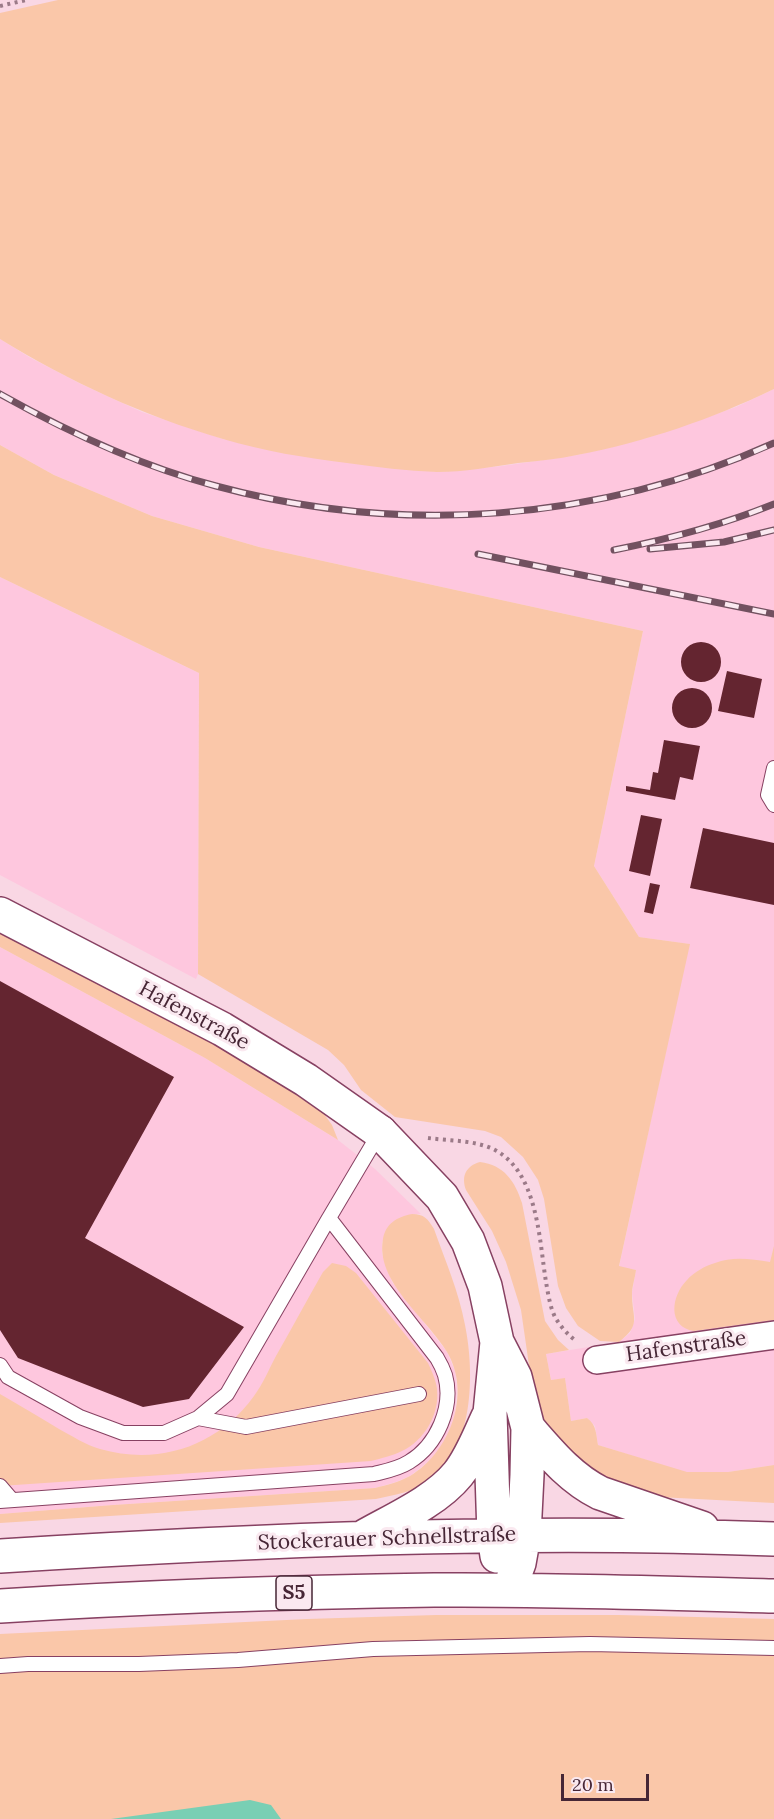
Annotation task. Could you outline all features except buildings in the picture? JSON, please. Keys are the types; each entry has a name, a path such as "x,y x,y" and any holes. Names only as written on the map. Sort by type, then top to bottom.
{"main road":[{"name":"Hafenstraße","path":"0,914 222,1029 306,1080 380,1132 442,1197 468,1241 485,1286 497,1342"},
{"path":"497,1342 490,1413 509,1535 519,1563 509,1590"},
{"path":"497,1342 515,1377 528,1428 509,1535"},
{"path":"363,1538 431,1498 457,1475 467,1461 490,1413"},
{"path":"528,1428 572,1475 588,1487 732,1538"},
{"name":"Stockerauer Schnellstraße","path":"0,1556 363,1538 509,1535 774,1539"},
{"name":"S5","path":"0,1606 304,1593 509,1590 774,1596"}],"street":[{"name":"Hafenstraße","path":"597,1360 774,1335"}],"lane":[{"path":"774,768 768,795 774,806"},
{"path":"0,1365 8,1377 80,1417 123,1432 164,1433 198,1418 227,1394 380,1132"},
{"path":"0,1486 6,1500 374,1474 392,1470 421,1454 433,1441 444,1412 447,1388 445,1375 437,1358 329,1218"},
{"path":"198,1418 246,1427 418,1394"},
{"path":"0,1666 238,1660 373,1649 590,1644 774,1648"}],"path":[{"path":"0,6 26,0"},
{"path":"428,1138 475,1144 496,1151 514,1166 526,1183 533,1202 555,1316 568,1334 597,1360"}],"shaded area":[{"path":"58,0 774,0 774,389 678,428 602,450 555,459 437,472 392,469 316,459 238,443 136,409 53,370 0,339 0,13"},
{"path":"0,339 81,384 142,412 223,439 438,472 502,466 577,455 647,438 736,407 774,389 774,1465 728,1472 687,1473 598,1445 595,1426 587,1418 571,1421 565,1379 551,1380 546,1354 619,1342 630,1333 635,1319 632,1293 636,1270 619,1267 689,944 639,937 594,866 643,631 259,547 152,516 54,475 0,445"},
{"path":"0,445 54,475 152,516 259,547 643,631 594,866 639,937 690,944 619,1266 636,1270 632,1291 634,1321 631,1330 619,1342 600,1341 578,1326 566,1308 558,1286 544,1199 538,1180 523,1157 501,1137 485,1131 395,1117 361,1090 344,1065 328,1050 198,974 199,673 0,577"},
{"path":"0,577 199,673 198,974 196,979 0,875"},
{"path":"0,931 212,1043 294,1093 324,1114 332,1125 338,1140 205,1058 0,947"},
{"path":"0,947 205,1058 338,1140 375,1169 421,1214 412,1214 382,1242 382,1254 392,1282 447,1352 455,1371 457,1388 455,1413 451,1427 446,1440 424,1465 410,1476 375,1488 0,1514"},
{"path":"480,1162 502,1170 512,1181 522,1203 545,1321 558,1340 569,1350 546,1354 551,1380 565,1378 571,1421 587,1418 593,1424 598,1445 687,1472 728,1472 774,1465 774,1503 659,1497 598,1478 561,1446 543,1419 536,1401 521,1310 506,1262 492,1231 466,1190 464,1180 466,1172 471,1166"},
{"path":"412,1214 425,1218 434,1229 459,1300 470,1366 468,1410 463,1432 455,1451 443,1468 428,1482 410,1491 376,1499 0,1523 0,1514 375,1488 406,1478 424,1466 446,1437 453,1421 457,1403 457,1386 454,1368 447,1352 394,1285 383,1255 384,1233 397,1219"},
{"path":"774,1246 774,1320 694,1331 679,1324 674,1310 675,1302 682,1287 693,1274 707,1266 729,1259 770,1262"},
{"path":"332,1263 346,1266 356,1273 428,1363 436,1382 436,1408 424,1434 410,1446 371,1461 0,1486 0,1394 74,1437 100,1449 122,1454 144,1455 186,1448 223,1428 254,1396 323,1272"},
{"path":"436,1615 619,1615 774,1619 774,1819 0,1819 0,1634"},
{"path":"250,1800 271,1805 281,1819 111,1819"}],"railway":[{"path":"0,394 105,447 160,469 216,486 286,502 357,511 428,515 499,513 569,505 639,490 707,470 774,443"},
{"path":"614,550 695,531 774,504"},
{"path":"650,549 724,542 774,530"},
{"path":"478,554 774,614"}]}
